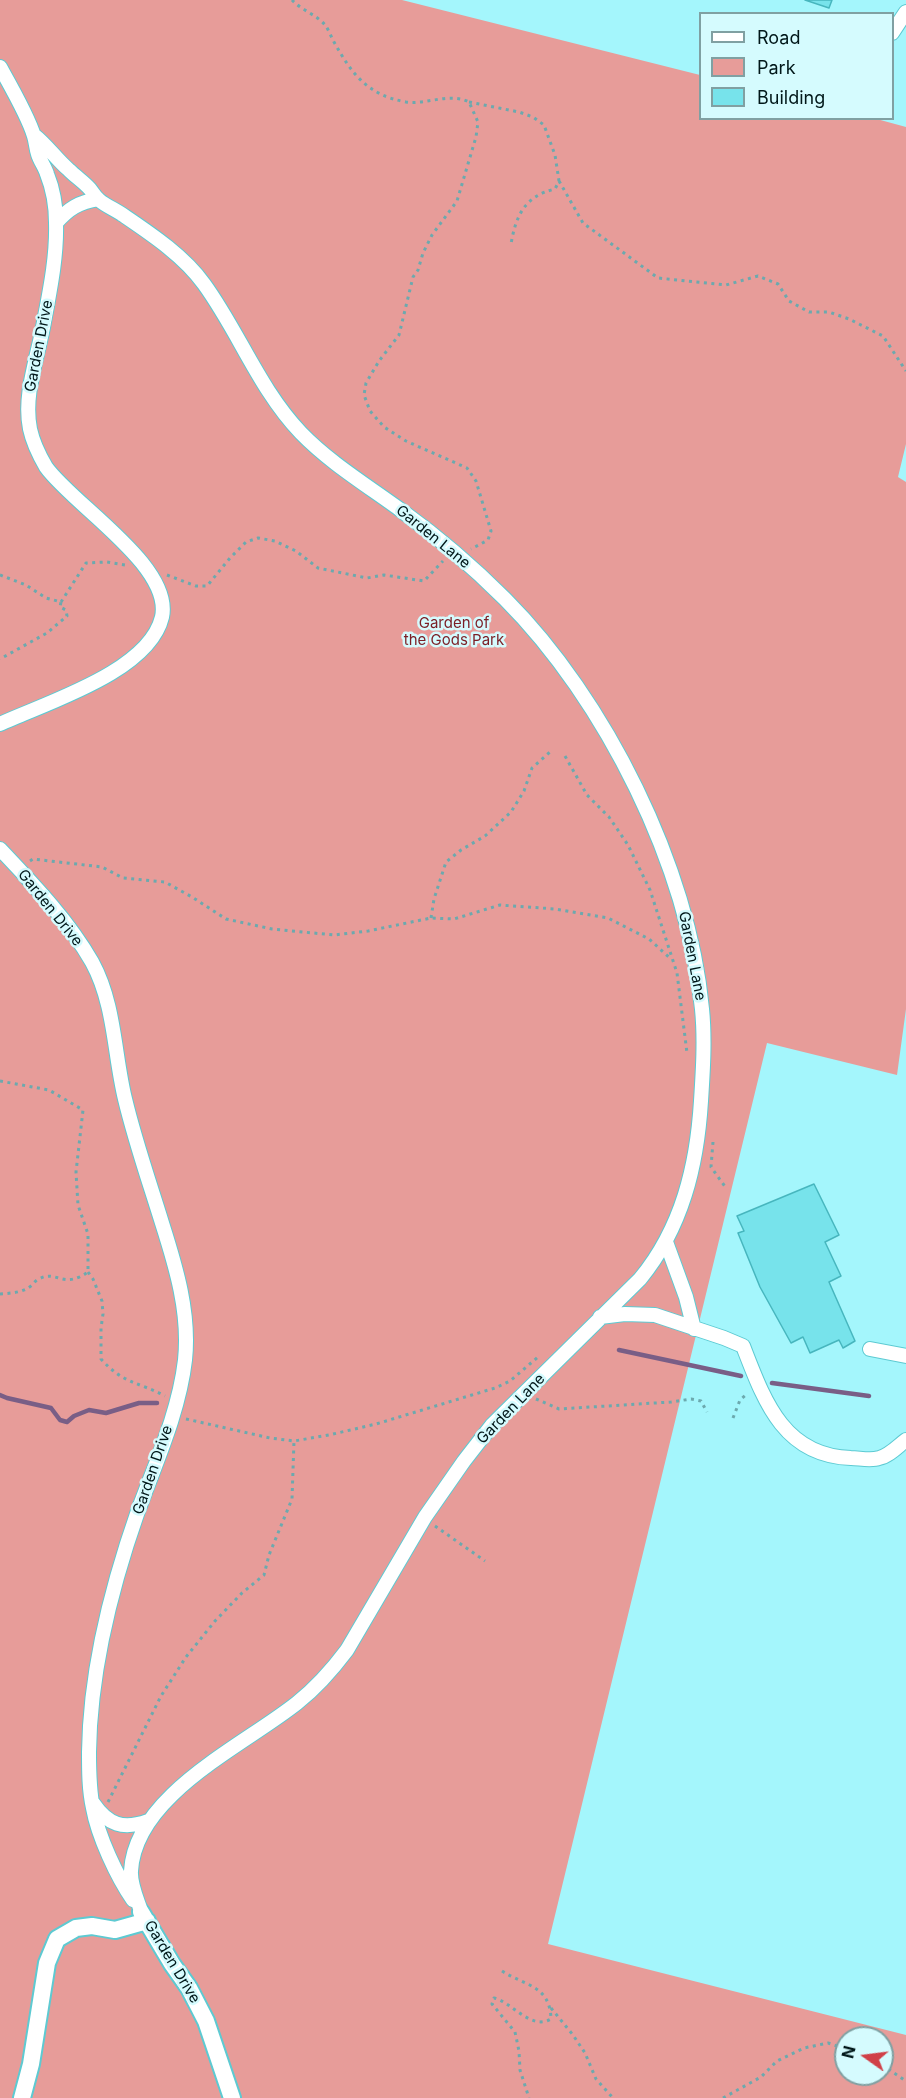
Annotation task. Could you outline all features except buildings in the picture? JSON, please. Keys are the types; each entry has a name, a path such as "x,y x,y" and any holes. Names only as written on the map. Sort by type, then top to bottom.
{"street":[{"path":"894,30 906,12"},
{"name":"Garden Drive","path":"0,67 34,135 38,154 50,183 57,223 54,264 31,381 28,409 30,429 37,451 47,468 142,561 161,597 162,616 154,634 134,658 73,694 0,723"},
{"name":"Garden Lane","path":"34,135 47,145 98,199 158,241 202,280 228,319 275,402 302,434 459,556 506,599 568,672 606,732 662,846 686,919 695,956 704,1036 701,1110 692,1177 666,1242 653,1263 640,1279 492,1425 425,1517 347,1650 334,1668 296,1704 174,1791 148,1821 134,1851 130,1875 144,1916"},
{"path":"57,223 72,207 84,201 98,199"},
{"name":"Garden Drive","path":"0,849 70,928 93,964 113,1027 124,1096 177,1270 182,1298 185,1360 176,1402 124,1556 105,1624 90,1728 89,1780 93,1810 120,1881 189,1988 206,2021 232,2098"},
{"path":"666,1242 686,1297 694,1329"},
{"path":"600,1317 625,1314 655,1315 743,1346 758,1385 786,1431 796,1441 811,1449 843,1458 879,1459 906,1440"},
{"path":"870,1349 906,1356"},
{"path":"92,1801 101,1814 123,1825 134,1826 148,1821"},
{"path":"22,2098 31,2064 47,1963 57,1939 76,1928 92,1926 115,1930 144,1916"}],"path":[{"path":"292,0 298,7 325,24 357,79 380,95 419,103 435,98 461,98 469,102 519,112 533,117 544,125 555,155 559,181 583,223 658,278 726,285 758,276 778,285 789,301 809,312 829,312 883,336 906,371"},
{"path":"0,658 47,633 67,616 66,610 60,607 61,602 86,563 106,562 147,569 174,576 196,586 207,586 246,542 258,538 275,541 296,551 318,568 367,578 384,575 424,581 445,560 459,556 489,540 491,531 476,481 467,468 406,441 384,427 370,411 363,395 366,383 399,334 413,277 418,270 423,253 457,201 476,137 478,122 469,102"},
{"path":"511,243 518,215 528,202 543,192 555,189 559,181"},
{"path":"0,574 27,585 46,598 61,602"},
{"path":"431,918 434,899 446,862 485,836 511,812 524,791 532,768 550,752"},
{"path":"565,756 587,795 609,817 628,845 650,890 682,1001 688,1061"},
{"path":"18,868 33,859 102,867 123,878 165,882 226,919 272,929 334,935 368,931 431,918 454,920 500,905 565,910 608,918 649,939 672,960"},
{"path":"0,1081 49,1090 83,1110 76,1172 78,1205 88,1234 88,1272 102,1301 104,1314 101,1328 101,1359 112,1372 176,1402 183,1419 294,1441 329,1435 376,1424 495,1388 510,1381 543,1353"},
{"path":"713,1135 711,1167 726,1188"},
{"path":"0,1294 15,1293 30,1287 39,1278 52,1276 67,1281 79,1279 88,1272"},
{"path":"510,1381 546,1404 559,1409 691,1399 701,1401 707,1412"},
{"path":"733,1418 740,1400 758,1385"},
{"path":"101,1814 127,1768 161,1696 186,1657 242,1593 264,1575 269,1555 292,1499 294,1441"},
{"path":"425,1517 465,1549 485,1561"},
{"path":"502,1971 516,1980 531,1984 544,1996 585,2053 596,2079 613,2098"},
{"path":"529,2098 520,2070 515,2032 492,2004 494,1998 502,2000 536,2022 544,2023 550,2019 550,2006"},
{"path":"723,2098 761,2077 777,2061 804,2048 828,2043 834,2045"}],"green space":[{"name":"Garden of the Gods Park","path":"0,0 402,0 699,75 699,120 880,120 906,127 906,444 898,477 906,482 906,1009 897,1075 767,1043 548,1944 871,2026 834,2026 834,2086 894,2086 894,2032 906,2035 906,2098 0,2098"}],"waterway":[{"path":"619,1350 741,1376"},
{"path":"772,1383 869,1396"},
{"path":"0,1395 51,1408 60,1420 67,1422 74,1416 89,1410 106,1413 139,1403 157,1403"}]}
